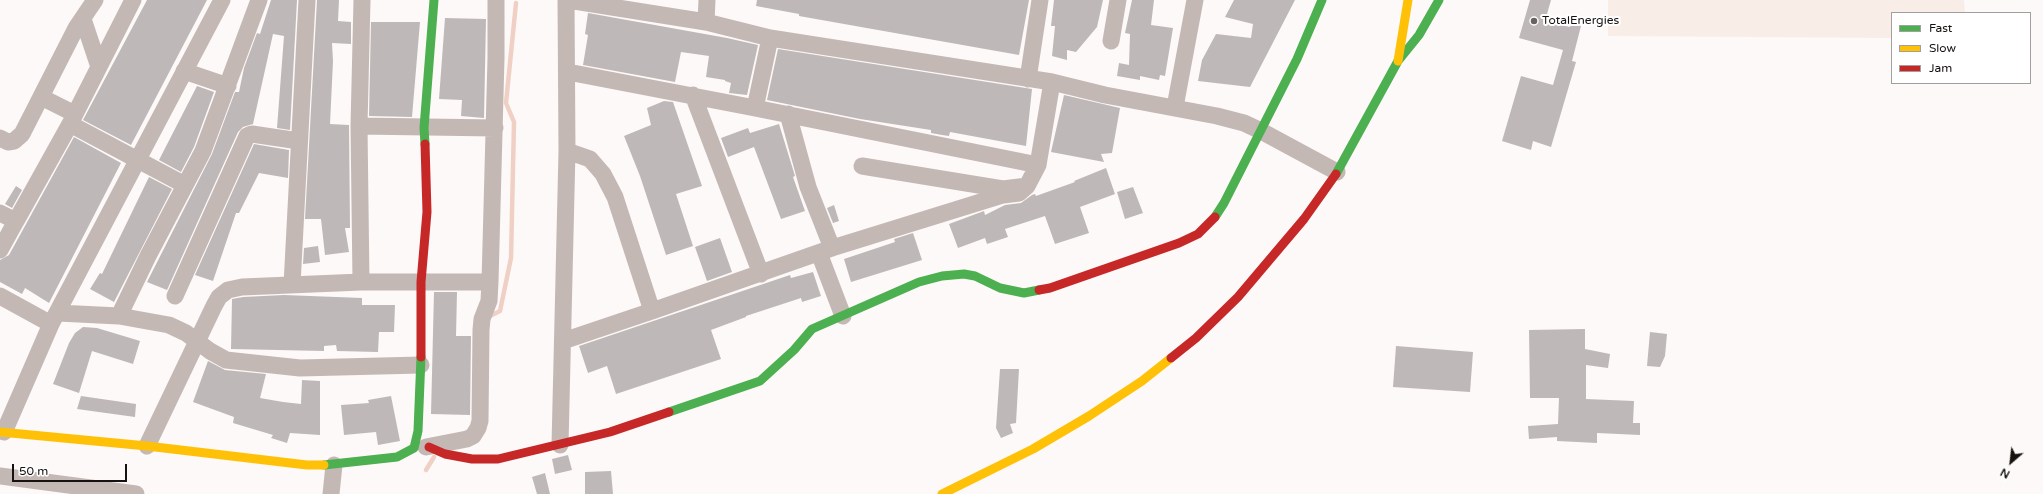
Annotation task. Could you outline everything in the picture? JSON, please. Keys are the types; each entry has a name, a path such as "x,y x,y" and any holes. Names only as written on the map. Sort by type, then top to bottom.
{"street":[{"path":"0,138 8,142 14,141 22,134 82,19 95,0"},
{"path":"0,250 72,119 133,0"},
{"path":"222,0 55,319 2,432 147,446 282,463 334,465 397,457 422,448 467,439 473,436 478,428 482,409 481,324 489,301 495,128 496,0"},
{"path":"119,316 203,151 259,0"},
{"path":"292,285 307,0"},
{"path":"361,282 359,126 362,0"},
{"path":"422,448 418,431 422,365 421,282 427,212 424,128 434,0"},
{"path":"560,445 567,151 567,0 706,22 770,38 1028,80 1052,82 1105,95 1175,107 1244,123 1337,172"},
{"path":"706,22 707,0"},
{"path":"1028,80 1040,0"},
{"path":"1111,41 1118,0"},
{"path":"1175,107 1194,0"},
{"path":"422,448 472,459 498,459 610,432 760,380 794,350 812,329 919,282 942,276 964,274 975,276 1000,288 1024,293 1050,288 1179,243 1198,234 1212,221 1224,203 1297,59 1322,0"},
{"path":"1398,61 1408,0"},
{"path":"942,494 1033,449 1089,416 1142,381 1196,338 1238,297 1273,257 1337,172 1398,61 1419,35 1439,0"},
{"path":"82,19 99,67"},
{"path":"755,108 770,38"},
{"path":"184,70 228,86"},
{"path":"568,72 693,95 1038,164"},
{"path":"563,341 762,274 825,251 1003,195 1019,193 1027,186 1038,164 1052,82"},
{"path":"693,95 762,274"},
{"path":"41,97 72,119 138,160 185,185"},
{"path":"788,114 843,316"},
{"path":"359,126 495,128"},
{"path":"175,296 247,136 252,134 299,141"},
{"path":"567,151 590,159 603,174 615,197 652,311"},
{"path":"862,166 1003,189 1027,186"},
{"path":"0,213 16,222"},
{"path":"147,446 214,306 219,297 228,290 242,287 361,282 490,282"},
{"path":"0,296 55,319 119,316 169,325 198,340 210,351 226,360 300,368 422,365"},
{"path":"331,494 334,465"},
{"path":"0,476 55,489 130,494"}],"shaded area":[{"path":"1608,0 1964,0 1965,12 1891,12 1891,38 1608,36"}],"building":[{"path":"147,0 207,0 131,145 83,120"},
{"path":"271,0 297,0 290,130 277,128 284,36 273,34 253,124 243,127 238,132 167,290 147,282 212,154 235,92 239,92 244,68 257,33 260,34"},
{"path":"317,0 339,0 338,21 351,22 351,44 332,43 333,61 330,124 349,125 350,228 345,228 349,252 325,255 321,219 305,219"},
{"path":"757,0 1029,0 1019,55 799,16 799,14 756,6"},
{"path":"1054,0 1103,0 1097,27 1076,52 1067,50 1067,60 1052,56 1055,26 1051,26"},
{"path":"1132,0 1154,0 1151,25 1173,28 1165,76 1160,75 1159,80 1140,76 1140,80 1117,76 1119,63 1129,65 1130,34 1125,33"},
{"path":"1234,0 1295,0 1250,87 1198,81 1202,60 1216,34 1251,38 1253,24 1225,17"},
{"path":"1530,0 1551,0 1545,21 1570,27 1571,23 1581,26 1572,61 1576,62 1551,147 1533,141 1531,150 1502,141 1521,76 1553,85 1563,50 1519,38"},
{"path":"588,13 758,45 747,95 729,93 731,83 725,80 706,77 709,56 681,52 675,82 583,65 588,35 585,34"},
{"path":"445,18 486,19 484,118 461,116 462,100 439,99"},
{"path":"371,22 420,22 412,117 369,116"},
{"path":"778,49 1032,89 1026,146 950,132 949,136 942,135 931,133 931,130 860,119 767,100"},
{"path":"197,86 214,92 194,147 181,172 159,160"},
{"path":"1064,95 1120,108 1112,153 1101,154 1104,162 1051,152"},
{"path":"664,101 673,102 702,186 676,194 693,246 666,255 640,176 624,136 651,125 647,108"},
{"path":"779,124 795,176 793,177 805,211 781,219 754,147 728,157 721,138 748,128 750,133"},
{"path":"74,137 121,163 49,303 25,288 22,294 0,282 0,260 9,255"},
{"path":"254,144 289,150 288,178 259,173 239,213 236,213 213,281 195,275"},
{"path":"1106,168 1115,194 1080,207 1089,233 1055,244 1045,216 1005,229 1008,237 987,244 985,238 958,248 949,224 984,211 985,215 1005,205 1021,203 1032,195 1035,194 1036,196 1075,182 1074,181"},
{"path":"149,177 172,189 114,302 90,289 100,273 102,274"},
{"path":"16,186 22,190 12,208 5,204"},
{"path":"1133,187 1143,213 1125,219 1117,192"},
{"path":"834,205 839,221 833,223 827,208"},
{"path":"913,233 922,260 851,282 844,259 895,242 894,239"},
{"path":"720,238 732,272 707,281 695,247"},
{"path":"318,246 320,262 303,264 304,248"},
{"path":"813,272 821,296 802,302 801,298 746,316 711,330 721,359 616,394 607,366 588,373 579,346 790,275 791,278"},
{"path":"434,292 457,292 456,336 471,336 470,415 431,414"},
{"path":"284,295 362,298 362,305 395,305 394,332 379,332 378,352 337,351 336,345 324,346 324,351 231,349 232,299"},
{"path":"83,327 97,328 140,341 133,364 92,351 79,393 53,384 69,343 75,333"},
{"path":"1585,329 1585,349 1610,354 1608,368 1586,365 1586,399 1634,401 1633,423 1640,423 1640,435 1597,433 1597,443 1557,441 1557,437 1529,439 1528,426 1558,424 1559,398 1530,398 1529,330"},
{"path":"1650,332 1667,334 1665,356 1660,367 1647,366"},
{"path":"1396,346 1473,352 1470,392 1393,387"},
{"path":"208,361 225,370 266,374 260,398 301,404 302,380 320,381 320,435 290,433 287,443 271,438 273,435 233,423 234,417 193,402"},
{"path":"1000,369 1019,369 1016,423 1010,424 1013,433 1001,438 996,428"},
{"path":"81,396 136,404 135,417 77,409"},
{"path":"391,396 400,441 378,445 376,432 344,435 341,405 369,403 368,400"},
{"path":"568,455 572,470 555,474 552,459"},
{"path":"611,471 613,494 585,494 585,472"},
{"path":"545,473 550,494 537,494 532,477"}],"waterway":[{"path":"488,317 500,311 511,258 514,122 506,103 516,3"},
{"path":"426,470 434,457"}],"traffic: fast":[{"path":"425,144 424,128 434,0"},
{"path":"1215,217 1224,203 1297,59 1322,0"},
{"path":"1336,174 1398,61 1419,35 1439,0"},
{"path":"669,412 760,381 794,350 812,329 919,282 942,276 964,274 975,276 1000,288 1024,293 1039,290"},
{"path":"324,465 397,457 414,448 418,431 421,357"}],"traffic: slow":[{"path":"1398,61 1408,0"},
{"path":"942,494 1033,449 1089,416 1142,381 1171,358"},
{"path":"0,432 147,446 307,465 324,465"}],"traffic: jam":[{"path":"421,357 421,282 427,212 425,144"},
{"path":"1171,358 1196,338 1238,297 1304,219 1336,174"},
{"path":"1039,290 1050,288 1179,243 1198,234 1215,217"},
{"path":"429,447 445,454 472,459 498,459 610,432 669,412"}],"place":[{"name":"TotalEnergies","path":"1534,21"}]}
